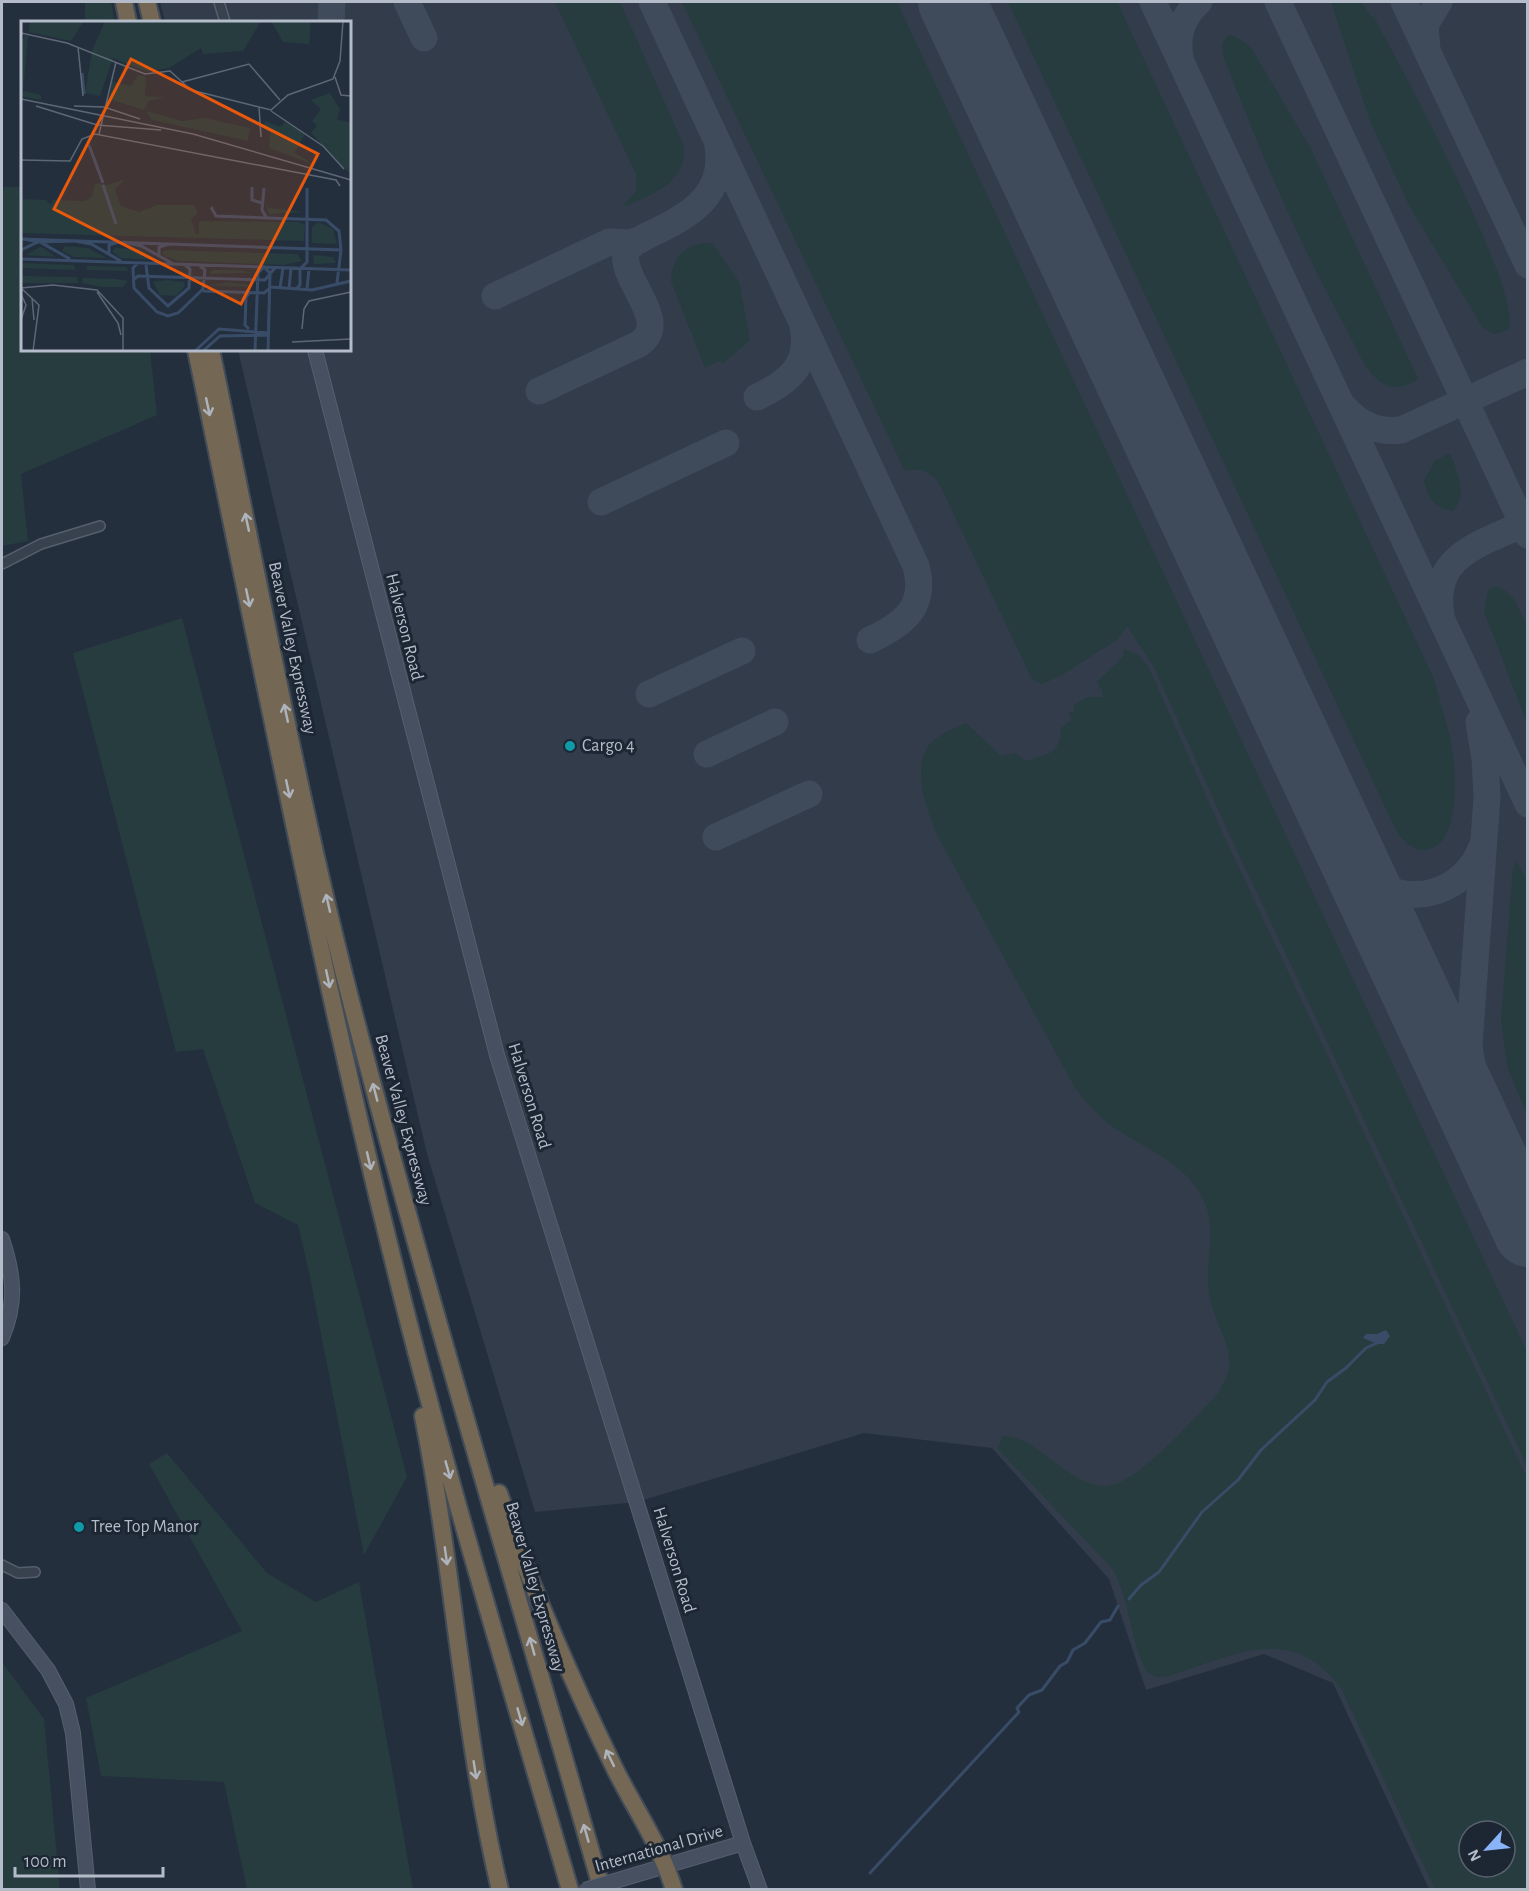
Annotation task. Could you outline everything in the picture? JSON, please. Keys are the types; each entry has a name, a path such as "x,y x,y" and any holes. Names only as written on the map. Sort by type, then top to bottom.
{"highway":[{"path":"124,2 128,21"},
{"path":"139,2 143,21"},
{"path":"147,2 152,21"},
{"name":"Beaver Valley Expressway","path":"196,351 313,914 395,1271 442,1449 570,1890"},
{"name":"Beaver Valley Expressway","path":"211,351 315,851 348,991 412,1230 602,1890"},
{"path":"412,1230 532,1587 604,1747 667,1865 674,1890"},
{"path":"395,1271 436,1480 475,1771 500,1890"}],"street":[{"path":"219,2 225,21"},
{"name":"Halverson Road","path":"315,351 497,1055 743,1843 760,1890"},
{"path":"2,564 41,544 100,526"},
{"path":"2,1239 10,1266 14,1293 11,1313 2,1338"},
{"path":"2,1565 18,1573 35,1572"},
{"path":"2,1610 48,1670 66,1704 73,1733 88,1890"},
{"name":"International Drive","path":"585,1890 743,1843"}],"shaded area":[{"path":"160,2 1527,2 1527,1889 1429,1889 1333,1683 1264,1654 1146,1690 1109,1579 992,1448 864,1433 637,1502 535,1512 427,1154 238,351 351,351 351,21 165,21"}],"green space":[{"path":"85,2 111,2 115,21 85,21"},
{"path":"555,2 620,2 683,144 684,157 675,177 658,191 626,206 624,204 636,192 636,174"},
{"path":"682,2 897,2 1527,1352 1527,1466 1226,827 1154,667 1127,626 1118,639 1062,675 1042,684 1032,679 940,485 925,472 905,471"},
{"path":"1008,2 1117,2 1433,677 1451,743 1455,787 1451,821 1437,846 1425,850 1415,848 1403,839 1394,826"},
{"path":"1331,2 1361,2 1371,17 1373,16 1386,40 1431,125 1479,227 1498,273 1508,309 1508,330 1494,334 1483,328 1410,207 1370,121"},
{"path":"1232,35 1250,46 1311,149 1418,379 1406,385 1388,386 1371,373 1357,351 1296,229 1224,58 1222,45 1226,37"},
{"path":"2,187 21,187 21,351 150,351 157,415 21,474 28,541 2,546"},
{"path":"713,244 739,282 750,340 723,363 719,361 705,368 671,281 674,266 681,254 693,246"},
{"path":"1450,453 1460,482 1460,497 1453,511 1433,501 1424,481 1435,461"},
{"path":"1496,586 1506,591 1515,601 1527,625 1527,723 1484,611 1488,590"},
{"path":"182,618 407,1477 364,1555 298,1225 255,1203 203,1049 176,1052 73,653"},
{"path":"1124,649 1139,655 1149,668 1223,834 1527,1478 1527,1889 1435,1889 1342,1690 1323,1668 1303,1655 1282,1649 1260,1649 1238,1653 1168,1676 1157,1677 1148,1673 1137,1648 1123,1593 1112,1568 998,1449 1002,1437 1013,1437 1034,1447 1079,1479 1096,1485 1116,1484 1131,1476 1162,1452 1213,1399 1223,1385 1230,1361 1211,1302 1208,1278 1209,1215 1199,1190 1180,1169 1106,1121 1074,1086 940,840 930,818 923,790 922,762 926,751 937,738 966,723 1001,756 1016,753 1026,761 1041,757 1051,752 1058,744 1061,728 1072,720 1069,712 1075,711 1073,706 1087,697 1102,697 1103,692 1097,682 1123,657"},
{"path":"1517,861 1528,883 1527,1114 1508,1069 1501,1020 1513,868"},
{"path":"167,1453 267,1573 316,1602 359,1582 413,1889 247,1889 224,1782 101,1776 86,1698 242,1631 149,1464"},
{"path":"2,1662 44,1719 60,1889 2,1889"}],"water":[{"path":"1386,1330 1390,1336 1384,1344 1377,1344 1363,1338 1366,1334 1377,1334"}],"waterway":[{"path":"1129,1599 1141,1585 1159,1572 1202,1512 1238,1480 1261,1450 1315,1400 1327,1382 1346,1368 1366,1348 1377,1343"},
{"path":"870,1873 1019,1712 1017,1708 1029,1695 1042,1690 1060,1666 1067,1662 1073,1650 1085,1643 1101,1622 1110,1620 1118,1606"}],"taxiway":[{"path":"331,21 332,2"},
{"path":"407,2 424,38"},
{"path":"652,2 916,566 919,580 918,593 910,612 893,627 870,640"},
{"path":"1153,2 1528,804"},
{"path":"1180,57 1179,41 1184,20 1199,2"},
{"path":"1278,2 1528,535"},
{"path":"1404,2 1528,265"},
{"path":"1427,48 1425,25 1439,2"},
{"path":"539,391 639,344 648,335 650,324 648,312 630,275 626,263 626,252 632,245 683,217 704,200 716,177 719,163 718,147"},
{"path":"495,296 609,242 630,243 640,240"},
{"path":"757,397 778,386 794,371 803,352 805,341 803,328"},
{"path":"1345,408 1363,423 1377,429 1401,430 1528,372"},
{"path":"601,502 726,443"},
{"path":"1441,614 1440,594 1444,577 1452,564 1464,553 1478,545 1528,522"},
{"path":"649,694 742,651"},
{"path":"707,754 775,722"},
{"path":"1479,722 1485,759 1487,797 1469,1045 1479,1112 1511,1198"},
{"path":"716,837 809,794"},
{"path":"1337,826 1364,872 1384,887 1400,893 1417,895 1434,892 1449,885 1463,875 1474,862 1482,846"}],"runway":[{"path":"952,2 1528,1233"}],"place":[{"name":"Cargo 4","path":"570,746"},
{"name":"Tree Top Manor","path":"79,1527"}]}
